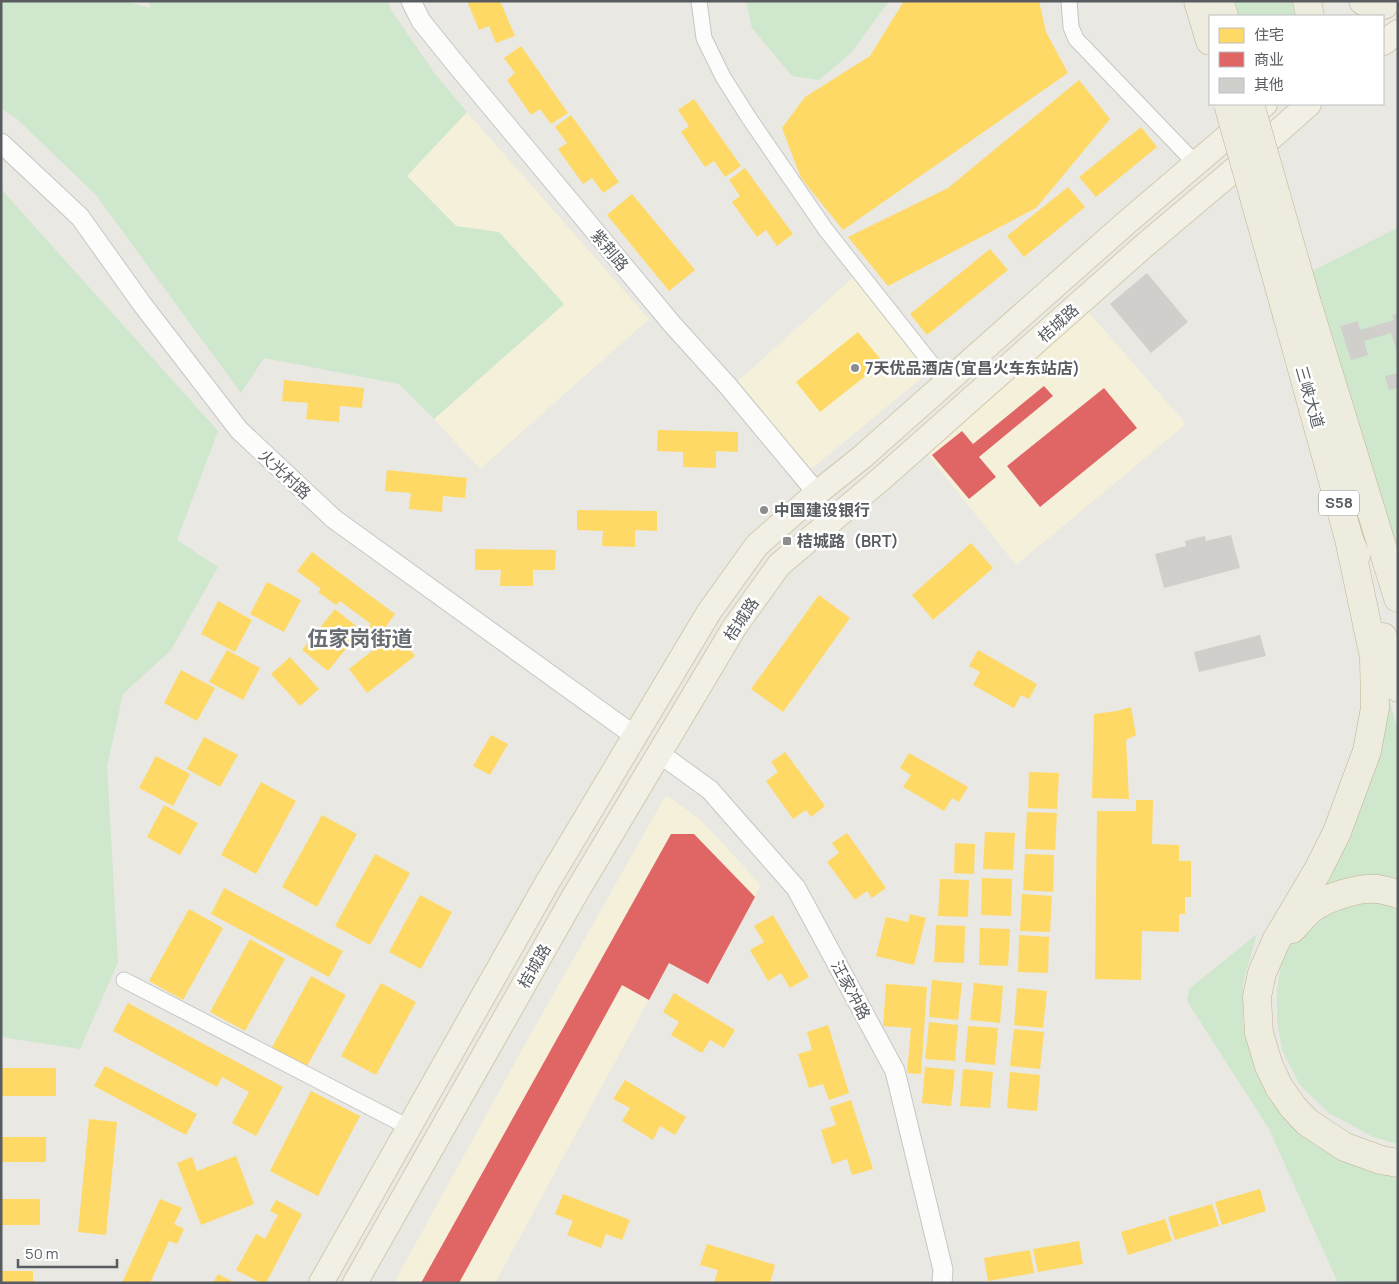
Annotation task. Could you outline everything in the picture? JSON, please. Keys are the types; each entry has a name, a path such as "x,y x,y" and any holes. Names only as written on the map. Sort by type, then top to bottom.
{"highway":[{"path":"1198,1 1209,38"},
{"path":"1219,1 1224,15"},
{"path":"1307,1 1310,15"},
{"name":"三峡大道","path":"1228,105 1398,598"},
{"name":"三峡大道","path":"1250,105 1349,539 1373,604 1398,688"},
{"path":"1349,539 1374,657 1375,708 1369,743 1338,832 1276,941 1262,973 1257,997 1259,1033 1269,1066 1279,1088 1307,1122 1345,1147 1398,1164"},
{"path":"1398,894 1377,889 1351,891 1313,908 1286,937 1276,960 1269,984 1268,1011 1274,1049 1286,1080 1302,1102 1321,1119 1352,1138 1378,1149 1398,1153"}],"main road":[{"path":"1384,43 1398,32"},
{"name":"桔城路","path":"321,1283 547,883 709,612 757,545 862,457 1126,223 1264,105"},
{"name":"桔城路","path":"355,1283 568,906 734,628 779,565 882,479 1145,245 1248,159 1308,105"}],"street":[{"name":"紫荆路","path":"411,1 421,21 466,77 672,324 728,386 817,493"},
{"path":"699,1 704,38 723,77 749,118 826,230 946,382"},
{"path":"1069,1 1071,27 1076,39 1196,164"},
{"name":"火光村路","path":"1,143 80,217 142,304 239,430 290,478 334,519 635,736"},
{"name":"汪家冲路","path":"659,753 710,790 796,888 895,1071 942,1270 942,1283"},
{"path":"124,980 408,1127"}],"shaded area":[{"path":"467,112 649,319 480,469 434,419 564,304 499,233 456,226 406,175"},
{"path":"859,272 934,368 811,469 736,383"},
{"path":"1085,308 1186,424 1016,565 924,450"},
{"path":"666,795 701,820 761,885 708,984 669,963 495,1283 394,1283 524,1046"}],"green space":[{"path":"1,1 125,1 150,8 149,1 388,1 391,10 435,74 467,112 407,176 456,226 499,232 564,304 434,419 399,384 264,358 241,393 96,195 16,118 1,109"},
{"path":"746,1 889,1 851,53 819,80 792,76 752,28"},
{"path":"1235,1 1292,1 1295,15 1239,15"},
{"path":"1,189 218,431 177,540 218,567 171,650 123,694 107,766 118,962 80,1049 1,1037"},
{"path":"1398,226 1398,557 1310,272"},
{"path":"1380,668 1398,730 1398,887 1304,904"},
{"path":"1353,900 1398,906 1398,1144 1373,1137 1329,1113 1300,1085 1282,1050 1277,1021 1277,990 1282,959 1294,939 1308,922"},
{"path":"1257,934 1243,983 1243,1022 1253,1055 1296,1128 1327,1152 1376,1172 1398,1177 1398,1283 1338,1283 1269,1129 1187,1001 1189,989"}],"building: 住宅":[{"path":"467,1 500,1 515,36 496,43 489,26 479,30"},
{"path":"904,1 1039,1 1046,32 1068,73 843,230 801,178 782,128 805,97 870,56"},
{"path":"521,46 568,113 551,124 540,109 531,115 507,80 515,73 504,58"},
{"path":"1079,80 1110,119 1036,208 888,286 848,237 948,188"},
{"path":"694,99 741,166 725,177 714,161 705,167 681,132 689,126 678,110"},
{"path":"571,115 619,182 603,193 592,178 583,184 558,149 567,143 555,127"},
{"path":"1141,127 1157,147 1096,197 1079,177"},
{"path":"745,168 793,234 777,246 766,230 757,237 732,202 740,196 729,180"},
{"path":"1068,187 1085,207 1024,257 1007,236"},
{"path":"632,194 695,270 669,291 607,215"},
{"path":"990,249 1008,270 927,335 910,314"},
{"path":"858,332 883,362 820,412 796,382"},
{"path":"284,380 364,388 362,408 340,406 339,422 306,419 308,403 282,401"},
{"path":"658,430 738,432 738,452 716,451 716,468 683,467 683,452 657,451"},
{"path":"387,470 467,478 465,498 443,496 442,512 409,509 411,493 385,491"},
{"path":"577,510 657,511 657,531 635,530 635,547 602,546 603,531 577,530"},
{"path":"971,543 993,568 933,620 912,595"},
{"path":"475,549 556,550 555,570 533,570 533,586 500,586 501,570 475,570"},
{"path":"312,552 395,614 372,646 360,638 371,624 340,601 336,605 318,592 321,589 297,571"},
{"path":"267,582 301,600 284,632 250,614"},
{"path":"819,595 850,618 783,712 751,689"},
{"path":"218,601 252,620 235,652 201,634"},
{"path":"335,609 361,630 328,671 302,650"},
{"path":"396,632 415,656 367,693 349,669"},
{"path":"227,650 260,668 243,700 209,682"},
{"path":"978,650 1037,684 1029,699 1021,695 1014,708 973,685 980,672 969,666"},
{"path":"290,657 319,689 300,706 271,674"},
{"path":"181,670 215,688 197,721 164,703"},
{"path":"1131,707 1136,735 1126,740 1129,799 1092,798 1094,714"},
{"path":"491,735 508,744 490,775 473,766"},
{"path":"204,737 238,755 220,787 187,769"},
{"path":"785,752 825,806 811,817 806,810 793,819 766,781 778,772 771,762"},
{"path":"909,753 968,787 959,802 952,798 944,811 903,787 911,775 900,768"},
{"path":"156,756 190,774 173,806 139,788"},
{"path":"1029,772 1059,773 1057,809 1028,808"},
{"path":"261,782 296,801 256,874 221,855"},
{"path":"1136,800 1153,800 1152,844 1179,845 1179,861 1191,861 1191,897 1185,897 1185,914 1179,914 1179,932 1142,931 1141,980 1095,979 1097,811 1136,811"},
{"path":"164,805 198,823 180,855 147,837"},
{"path":"1027,812 1057,813 1055,850 1025,849"},
{"path":"322,815 357,834 317,907 282,887"},
{"path":"985,832 1015,833 1013,870 983,869"},
{"path":"847,833 886,888 872,898 867,891 855,900 827,862 839,853 832,843"},
{"path":"955,843 975,844 974,874 954,873"},
{"path":"375,854 410,873 370,945 335,926"},
{"path":"1025,854 1054,855 1053,892 1023,890"},
{"path":"982,878 1012,879 1011,916 981,915"},
{"path":"940,879 969,880 968,917 938,916"},
{"path":"224,888 343,951 329,977 211,914"},
{"path":"1022,894 1052,896 1050,932 1020,931"},
{"path":"420,895 452,912 421,969 389,952"},
{"path":"189,909 223,928 183,1000 149,981"},
{"path":"910,914 926,918 914,965 876,956 886,917 908,922"},
{"path":"773,915 809,977 790,988 781,973 768,981 750,950 764,942 754,926"},
{"path":"936,925 965,926 964,963 934,962"},
{"path":"980,928 1010,929 1008,966 979,965"},
{"path":"1019,935 1049,937 1048,973 1018,972"},
{"path":"250,939 285,959 245,1031 210,1012"},
{"path":"311,976 346,995 306,1068 271,1049"},
{"path":"932,980 962,983 958,1020 929,1017"},
{"path":"381,983 416,1002 376,1075 341,1056"},
{"path":"974,983 1003,986 1000,1023 970,1020"},
{"path":"886,984 927,987 921,1074 907,1073 911,1028 883,1026"},
{"path":"1017,988 1047,991 1043,1028 1014,1025"},
{"path":"674,993 735,1030 724,1048 710,1040 702,1053 671,1035 679,1022 663,1012"},
{"path":"128,1003 283,1087 256,1136 232,1123 249,1092 222,1077 217,1087 113,1031"},
{"path":"929,1022 958,1025 955,1061 925,1059"},
{"path":"828,1025 849,1093 829,1100 823,1084 809,1088 798,1054 812,1050 807,1032"},
{"path":"968,1026 998,1028 995,1065 965,1062"},
{"path":"1014,1029 1044,1032 1040,1069 1010,1066"},
{"path":"105,1066 197,1114 186,1135 94,1086"},
{"path":"925,1067 955,1070 951,1106 922,1103"},
{"path":"1,1068 56,1068 56,1096 1,1096"},
{"path":"963,1069 993,1072 990,1108 960,1106"},
{"path":"1010,1072 1040,1075 1037,1111 1007,1108"},
{"path":"625,1080 686,1117 675,1135 660,1126 653,1140 622,1121 630,1108 613,1099"},
{"path":"311,1091 360,1116 318,1196 270,1171"},
{"path":"851,1100 873,1169 852,1175 847,1159 832,1164 821,1130 836,1125 830,1107"},
{"path":"89,1119 117,1122 106,1235 78,1232"},
{"path":"1,1137 46,1137 46,1162 1,1162"},
{"path":"236,1156 254,1204 201,1225 177,1163 192,1157 197,1171"},
{"path":"1260,1189 1266,1211 1222,1225 1215,1202"},
{"path":"563,1194 630,1220 622,1240 606,1234 601,1248 567,1235 573,1221 555,1214"},
{"path":"1,1199 40,1199 40,1225 1,1225"},
{"path":"160,1199 182,1208 174,1224 184,1229 177,1244 169,1241 150,1283 122,1283"},
{"path":"276,1200 302,1214 266,1283 261,1283 236,1270 256,1234 265,1239 278,1215 270,1211"},
{"path":"1212,1204 1219,1226 1175,1240 1168,1217"},
{"path":"1165,1219 1172,1241 1128,1255 1121,1232"},
{"path":"1079,1241 1083,1264 1038,1272 1033,1249"},
{"path":"707,1244 775,1265 770,1283 753,1281 752,1283 714,1283 718,1270 700,1265"},
{"path":"1030,1250 1034,1273 988,1281 984,1258"},
{"path":"1,1271 33,1271 33,1283 1,1283"},
{"path":"218,1274 235,1283 213,1283"}],"building: 商业":[{"path":"1044,386 1053,396 979,457 996,477 969,499 932,455 962,431 973,444"},
{"path":"1104,388 1137,428 1040,507 1007,466"},
{"path":"671,834 694,834 755,897 708,984 669,963 649,1000 622,985 459,1283 421,1283"}],"building: 其他":[{"path":"1147,273 1188,322 1151,353 1110,304"},
{"path":"1398,313 1398,355 1391,333 1364,341 1368,355 1351,360 1340,326 1358,321 1360,330 1394,320 1392,315"},
{"path":"1398,373 1398,388 1389,390 1385,376"},
{"path":"1231,535 1240,568 1164,588 1155,554 1186,546 1185,541 1205,536 1206,541"},
{"path":"1260,635 1266,656 1199,672 1194,652"}],"place":[{"name":"7天优品酒店(宜昌火车东站店)","path":"855,368"},
{"name":"中国建设银行","path":"764,510"},
{"name":"桔城路（BRT）","path":"787,541"}],"district":[{"name":"伍家岗街道","path":"360,639"}]}
